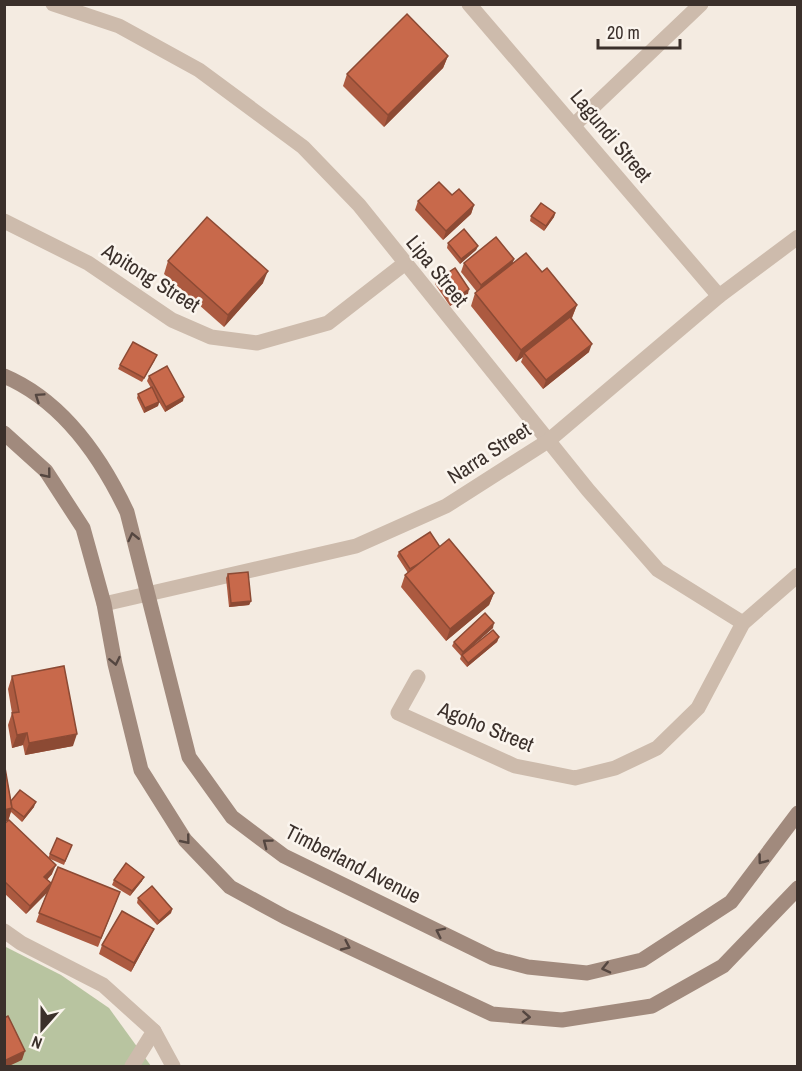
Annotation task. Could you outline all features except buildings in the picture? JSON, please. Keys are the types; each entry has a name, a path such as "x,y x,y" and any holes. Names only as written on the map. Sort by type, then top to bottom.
{"street":[{"name":"Lipa Street","path":"53,4 119,26 199,70 303,147 359,205 548,441 658,570 743,623"},
{"name":"Lagundi Street","path":"469,4 719,297"},
{"path":"574,125 701,4"},
{"name":"Apitong Street","path":"4,221 88,263 172,320 211,336 257,343 328,323 404,264"},
{"name":"Narra Street","path":"104,604 356,546 446,506 548,441 719,297 798,237"},
{"name":"Timberland Avenue","path":"4,376 43,399 70,422 110,475 127,512 189,756 232,817 284,856 493,958 528,967 587,973 642,960 731,902 798,813"},
{"path":"4,433 46,471 83,528 104,604 115,664 141,770 185,840 230,886 285,917 492,1014 562,1020 652,1006 723,966 798,888"},
{"name":"Agoho Street","path":"418,677 398,713 514,766 575,778 615,768 657,747 698,708 743,623 798,575"},
{"path":"4,931 21,943 103,985 154,1031 173,1066"},
{"path":"132,1066 154,1031"}],"green space":[{"path":"4,946 61,975 109,1008 151,1066 5,1066"}]}
